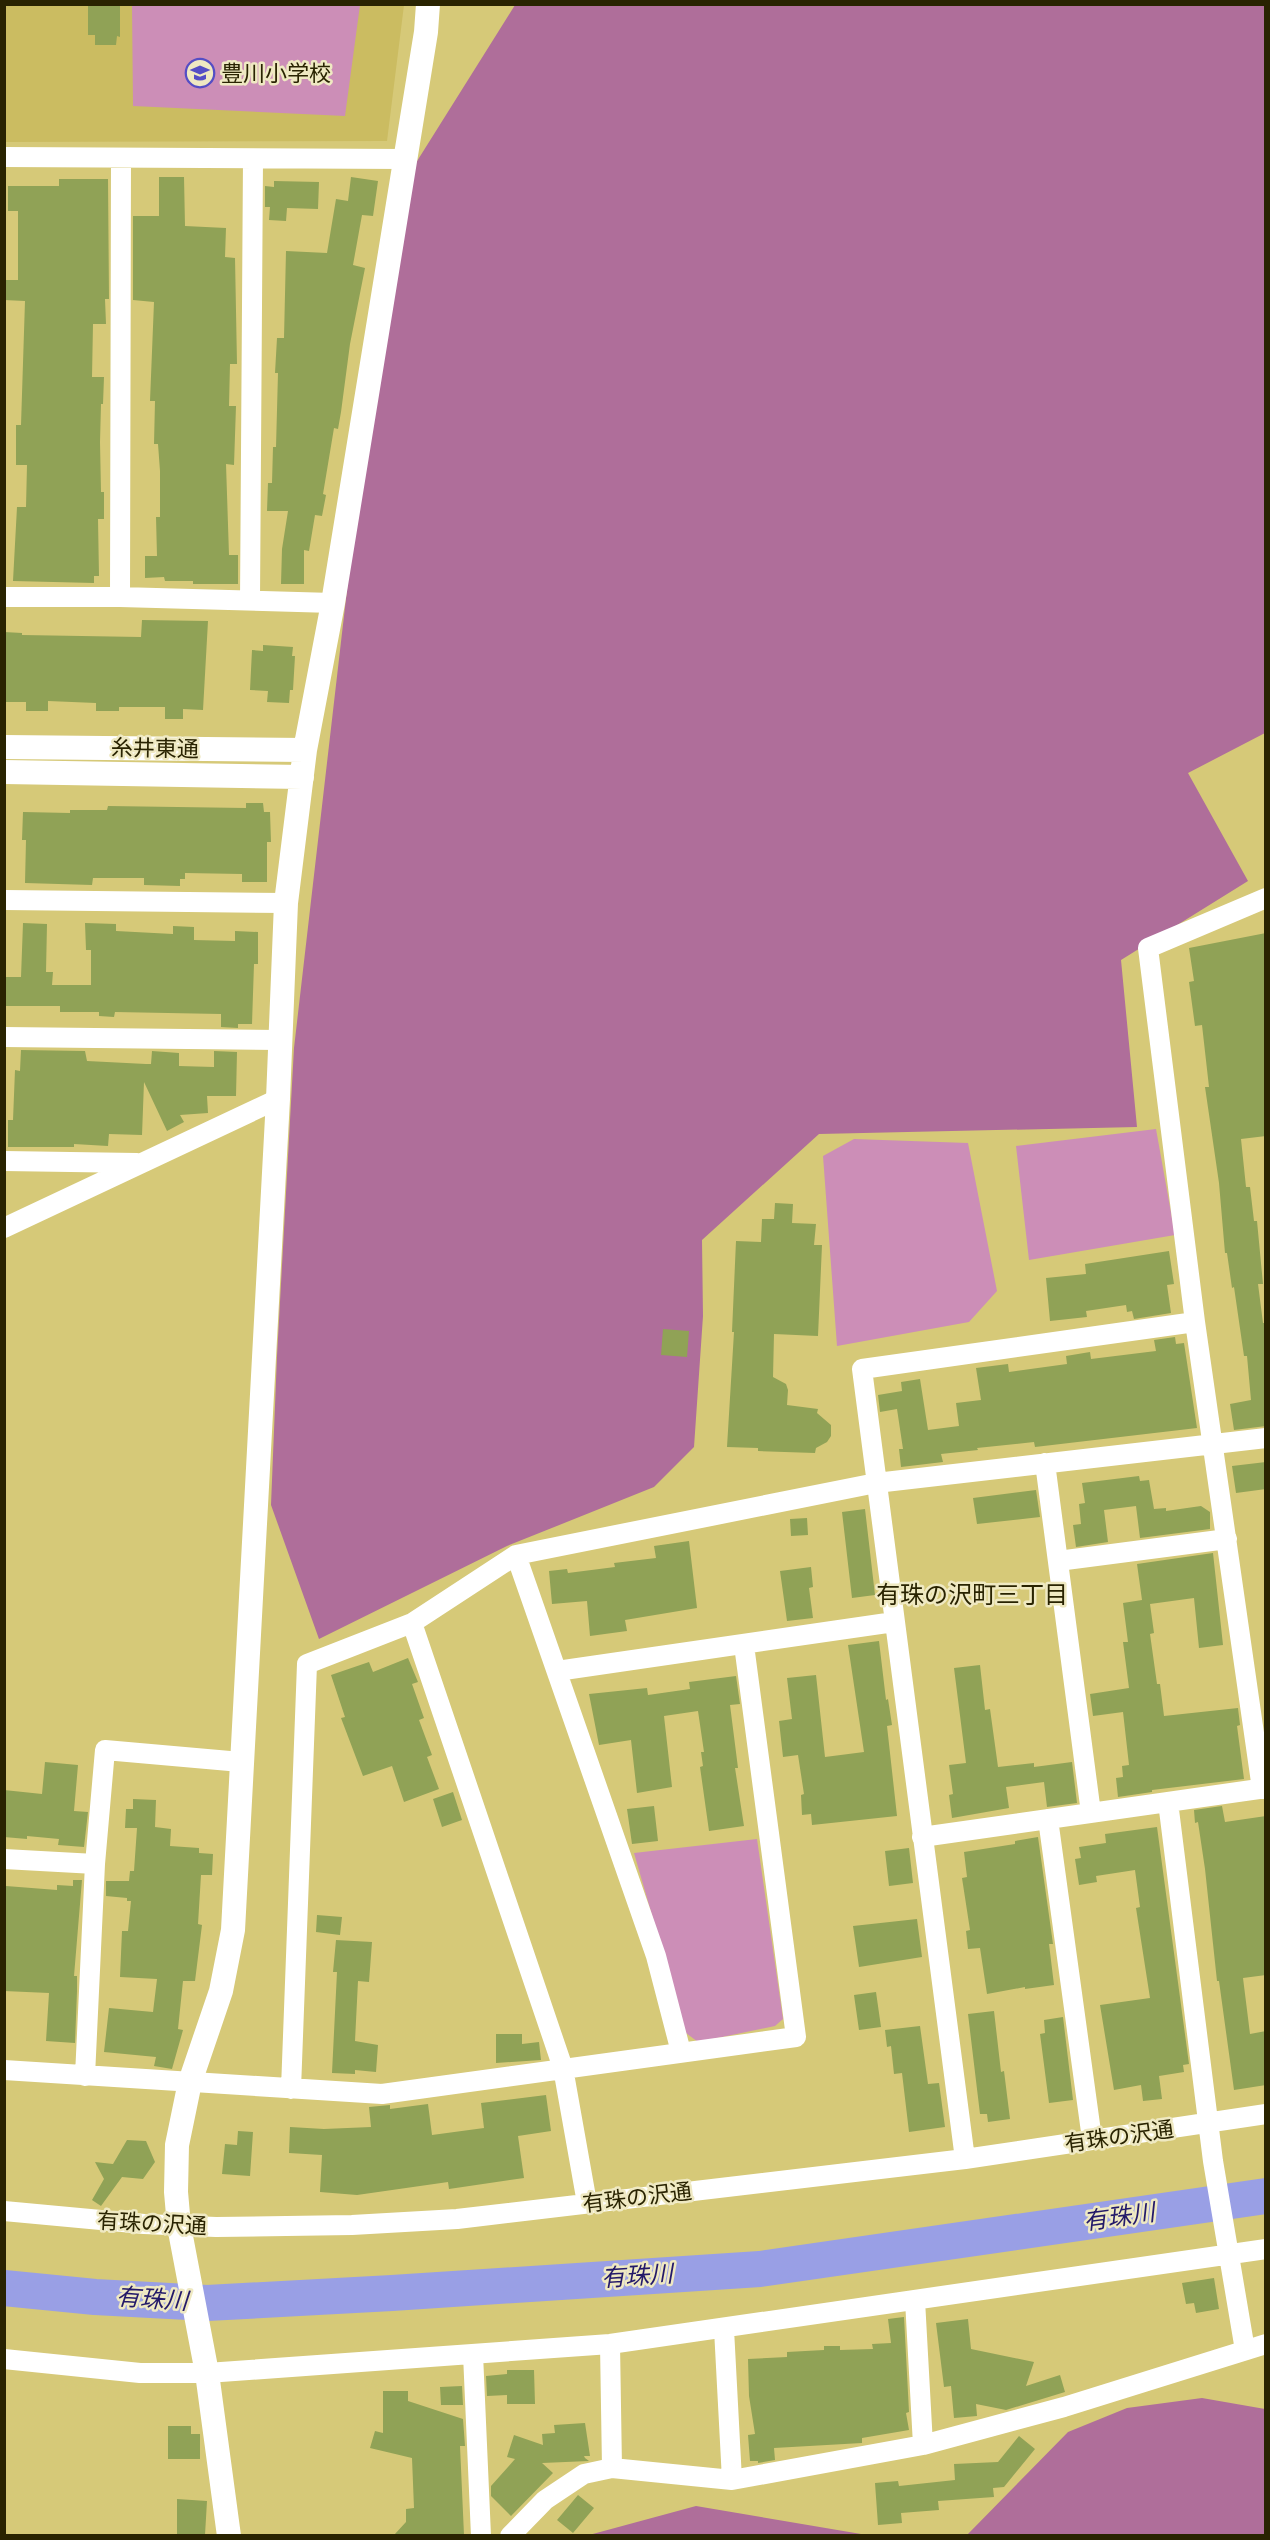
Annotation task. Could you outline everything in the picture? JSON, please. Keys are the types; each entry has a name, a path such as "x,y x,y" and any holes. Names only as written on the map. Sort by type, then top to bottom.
{"street":[{"path":"229,2535 207,2373 179,2226 177,2145 190,2082 220,1991 233,1930 278,1099 286,903 305,750 333,603 428,4"},
{"path":"4,157 405,159"},
{"path":"120,158 120,597"},
{"path":"250,600 253,159"},
{"path":"4,597 120,597 333,603"},
{"name":"糸井東通","path":"4,747 305,750"},
{"name":"糸井東通","path":"4,772 302,777"},
{"path":"922,1837 1264,1789 1196,1322 1148,948 1266,898"},
{"path":"4,900 286,903"},
{"path":"4,1037 280,1040"},
{"path":"4,1228 278,1099"},
{"path":"4,1161 141,1163"},
{"path":"965,2159 862,1369 1196,1322"},
{"path":"291,2089 307,1665 412,1623 516,1556 876,1483 1266,1438"},
{"path":"1045,1463 1091,1813"},
{"path":"1058,1561 1227,1539"},
{"path":"516,1556 656,1956 681,2052"},
{"path":"557,1671 894,1622"},
{"path":"412,1623 563,2068 587,2203"},
{"path":"4,2070 382,2094 796,2037 744,1645"},
{"path":"85,2076 95,1864 105,1750 241,1762"},
{"path":"1168,1802 1210,2122 1213,2161 1245,2350"},
{"path":"1048,1819 1092,2139"},
{"path":"4,1859 95,1864"},
{"name":"有珠の沢通","path":"4,2211 179,2226 364,2224 457,2219 965,2159 1266,2114"},
{"path":"4,2359 140,2373 207,2373 610,2344 1266,2249"},
{"path":"915,2300 923,2445"},
{"path":"724,2329 732,2480"},
{"path":"610,2344 612,2468"},
{"path":"510,2535 545,2500 584,2474 612,2468 732,2480 923,2445 1064,2407 1266,2344"},
{"path":"473,2354 481,2535"}],"shaded area":[{"name":"豊川小学校","path":"4,5 404,5 387,141 5,142"},
{"path":"132,5 360,5 345,116 133,106"},
{"path":"515,5 1265,5 1265,733 1188,773 1248,881 1121,960 1137,1127 819,1134 702,1240 703,1316 694,1447 654,1487 507,1546 319,1639 271,1505 277,1356 294,1048 392,201"},
{"path":"1156,1129 1175,1235 1029,1260 1016,1146"},
{"path":"854,1139 968,1143 997,1291 969,1322 837,1346 823,1156"},
{"path":"757,1839 783,2019 775,2026 698,2042 686,2033 634,1853"},
{"path":"1202,2398 1265,2409 1265,2535 967,2535 1068,2432 1127,2408"},
{"path":"696,2506 867,2535 589,2535"}],"building":[{"path":"88,4 120,4 120,37 117,36 116,45 95,45 95,35 88,35"},
{"path":"159,177 184,177 185,226 226,228 225,257 235,258 237,364 230,364 229,406 236,406 234,465 226,464 229,555 238,555 238,584 193,584 193,581 165,581 164,577 145,578 145,556 157,556 156,517 160,517 160,471 158,444 154,444 155,401 150,401 154,302 133,300 133,216 159,216"},
{"path":"351,177 378,181 373,216 362,215 353,265 365,268 350,344 341,412 338,429 334,428 323,494 326,495 322,516 315,515 309,551 304,550 304,584 281,584 282,549 288,511 267,511 268,483 272,483 273,447 276,447 277,338 284,338 286,251 327,253 336,199 348,201"},
{"path":"59,179 108,179 109,299 105,299 106,324 93,324 92,377 104,377 100,442 104,519 98,519 99,576 94,576 94,583 13,581 17,507 26,507 27,465 16,465 16,425 21,425 25,301 4,300 4,280 18,280 18,211 8,211 8,186 59,186"},
{"path":"274,181 319,182 318,209 287,208 286,221 269,220 270,207 265,207 265,186 274,187"},
{"path":"142,620 208,621 203,710 183,709 183,719 165,719 165,707 119,707 119,711 96,711 96,703 48,701 48,711 26,711 26,702 4,702 4,632 22,633 22,635 141,637"},
{"path":"263,645 293,647 292,656 295,656 293,690 290,690 289,703 267,702 268,691 250,690 252,650 263,651"},
{"path":"246,803 263,803 264,812 270,812 271,842 267,842 267,882 242,882 242,874 185,873 185,879 180,879 180,886 144,885 144,878 93,878 92,885 25,883 26,840 22,840 23,812 70,813 70,810 107,810 108,806 246,808"},
{"path":"23,923 47,924 46,972 53,972 52,985 91,985 91,950 86,950 85,923 116,924 116,931 173,934 173,926 194,927 194,940 235,941 235,931 258,932 258,964 254,964 252,1024 238,1024 238,1028 221,1027 221,1014 115,1012 114,1017 99,1016 99,1012 60,1012 60,1006 4,1006 4,977 21,977"},
{"path":"1266,933 1266,1136 1241,1139 1246,1187 1250,1187 1254,1221 1257,1221 1263,1284 1258,1284 1263,1323 1266,1323 1266,1426 1234,1430 1230,1404 1251,1400 1247,1356 1244,1356 1234,1287 1232,1288 1227,1253 1225,1253 1219,1183 1205,1087 1209,1087 1202,1025 1195,1026 1189,982 1194,981 1189,948"},
{"path":"21,1050 85,1051 87,1061 146,1064 151,1064 152,1051 179,1053 179,1066 214,1067 214,1051 237,1052 236,1096 207,1096 208,1113 180,1115 184,1122 167,1131 144,1082 142,1135 109,1134 108,1146 74,1144 74,1147 8,1147 8,1120 13,1120 15,1070 20,1071"},
{"path":"775,1203 793,1204 792,1223 816,1224 814,1245 822,1245 818,1336 774,1334 773,1377 786,1384 787,1405 818,1409 817,1413 831,1425 831,1436 827,1442 816,1448 815,1453 758,1451 758,1448 727,1447 734,1332 732,1332 736,1241 761,1242 762,1219 774,1219"},
{"path":"1169,1251 1174,1284 1167,1285 1171,1313 1134,1319 1132,1311 1127,1312 1126,1305 1086,1311 1087,1317 1050,1321 1046,1278 1086,1274 1085,1264"},
{"path":"663,1329 689,1331 687,1357 661,1355"},
{"path":"1175,1337 1176,1344 1184,1343 1197,1428 1035,1447 1034,1442 977,1448 978,1450 941,1454 943,1462 901,1467 899,1449 903,1449 897,1409 880,1412 878,1395 902,1391 901,1382 920,1379 928,1430 959,1426 956,1403 981,1400 976,1368 1008,1364 1009,1372 1067,1364 1066,1356 1090,1352 1091,1359 1156,1351 1154,1340"},
{"path":"1266,1462 1266,1489 1236,1493 1232,1466"},
{"path":"1139,1476 1140,1481 1149,1480 1154,1509 1166,1508 1166,1511 1201,1506 1210,1512 1210,1529 1140,1538 1136,1506 1104,1510 1108,1542 1076,1547 1073,1525 1081,1524 1079,1504 1085,1503 1082,1483"},
{"path":"1036,1490 1040,1517 977,1524 973,1498"},
{"path":"865,1509 875,1595 852,1598 842,1512"},
{"path":"807,1518 808,1535 791,1536 790,1519"},
{"path":"689,1541 697,1608 625,1620 627,1631 590,1636 587,1601 552,1604 549,1571 567,1569 568,1573 615,1567 614,1563 656,1558 654,1546"},
{"path":"1213,1553 1223,1645 1199,1648 1194,1598 1150,1604 1154,1633 1150,1634 1164,1716 1238,1708 1240,1725 1237,1726 1244,1779 1152,1790 1152,1792 1118,1797 1116,1778 1123,1777 1122,1766 1129,1765 1123,1712 1093,1716 1090,1694 1129,1688 1123,1642 1128,1642 1123,1603 1142,1600 1137,1564"},
{"path":"811,1567 813,1587 809,1588 813,1618 787,1621 780,1571"},
{"path":"879,1641 886,1700 888,1699 892,1725 887,1726 897,1816 812,1825 811,1814 802,1815 801,1795 804,1794 798,1755 783,1757 779,1721 792,1719 787,1678 816,1675 825,1757 864,1752 848,1645"},
{"path":"408,1658 418,1682 412,1684 424,1718 419,1720 432,1755 427,1757 439,1789 404,1802 392,1766 363,1776 341,1718 345,1717 331,1675 369,1662 373,1672"},
{"path":"980,1665 985,1710 990,1709 998,1767 1034,1763 1034,1767 1072,1762 1077,1803 1047,1807 1044,1782 1006,1787 1009,1808 952,1818 949,1795 953,1794 949,1765 966,1763 954,1668"},
{"path":"736,1676 740,1704 730,1705 738,1768 735,1768 744,1826 709,1831 700,1767 703,1766 701,1752 704,1752 698,1711 664,1716 672,1787 637,1793 631,1740 599,1745 589,1694 647,1688 648,1695 690,1689 689,1682"},
{"path":"45,1762 78,1765 74,1811 88,1812 84,1847 58,1845 59,1839 27,1836 27,1839 4,1837 4,1790 42,1794"},
{"path":"453,1792 462,1820 442,1827 433,1799"},
{"path":"133,1799 156,1800 155,1827 171,1829 170,1846 199,1848 199,1853 213,1854 212,1875 201,1875 198,1924 202,1925 195,1981 183,1981 178,2029 183,2030 172,2069 154,2066 156,2057 104,2052 109,2008 153,2012 157,1979 120,1977 122,1931 128,1931 131,1901 127,1901 127,1898 106,1896 106,1881 129,1881 130,1871 134,1871 137,1828 125,1828 126,1809 133,1809"},
{"path":"654,1806 658,1841 632,1844 627,1809"},
{"path":"1222,1806 1225,1822 1266,1816 1266,1975 1243,1978 1250,2034 1266,2031 1266,2085 1234,2090 1219,1981 1217,1981 1205,1869 1194,1810"},
{"path":"1157,1827 1189,2064 1183,2065 1184,2072 1159,2076 1162,2099 1143,2101 1141,2085 1114,2090 1100,2005 1150,1998 1136,1908 1140,1907 1135,1870 1096,1876 1097,1882 1079,1885 1075,1859 1081,1858 1079,1847 1106,1843 1105,1834"},
{"path":"1038,1837 1053,1944 1049,1944 1054,1985 1025,1989 1025,1987 987,1994 980,1948 968,1949 966,1931 970,1930 962,1878 967,1877 964,1852 1015,1844 1015,1841"},
{"path":"909,1848 913,1883 889,1886 885,1851"},
{"path":"73,1880 82,1880 74,1976 77,1976 75,2043 46,2041 49,1993 4,1991 6,1886 57,1890 57,1885 73,1886"},
{"path":"317,1915 342,1917 340,1935 316,1932"},
{"path":"917,1919 922,1957 859,1967 853,1926"},
{"path":"336,1940 372,1942 369,1982 358,1981 355,2041 378,2045 376,2072 355,2070 355,2074 332,2073 337,1972 333,1972"},
{"path":"876,1992 881,2027 859,2030 854,1995"},
{"path":"994,2011 1001,2072 1004,2071 1010,2119 988,2122 987,2114 980,2114 968,2014"},
{"path":"1063,2017 1073,2100 1049,2103 1040,2034 1045,2033 1044,2020"},
{"path":"920,2026 928,2084 939,2083 945,2127 909,2132 902,2073 894,2074 891,2046 887,2047 885,2030"},
{"path":"496,2034 522,2034 522,2044 539,2042 541,2060 496,2063"},
{"path":"546,2095 551,2131 518,2136 524,2178 449,2189 448,2182 357,2195 320,2192 322,2155 289,2153 290,2127 324,2129 371,2127 369,2107 390,2105 390,2109 428,2104 432,2135 484,2128 481,2103"},
{"path":"238,2131 253,2132 250,2176 222,2174 225,2144 237,2145"},
{"path":"127,2140 146,2141 155,2162 143,2179 122,2177 101,2206 92,2200 104,2179 95,2162 113,2164"},
{"path":"1214,2278 1219,2309 1196,2313 1194,2303 1186,2304 1182,2283"},
{"path":"904,2317 909,2412 906,2413 909,2430 862,2438 862,2443 774,2448 775,2460 758,2463 758,2461 750,2461 748,2435 755,2434 749,2396 748,2359 787,2357 787,2352 824,2350 824,2346 840,2346 840,2350 873,2349 872,2344 891,2343 888,2319"},
{"path":"968,2319 971,2349 1034,2362 1026,2386 1060,2375 1065,2392 1006,2410 976,2404 977,2416 954,2418 951,2386 944,2387 936,2323"},
{"path":"507,2370 534,2370 535,2404 507,2404 507,2395 487,2396 486,2376 507,2374"},
{"path":"462,2386 463,2405 441,2405 440,2387"},
{"path":"383,2391 408,2391 408,2401 463,2419 465,2446 460,2446 464,2535 394,2535 406,2522 406,2509 414,2508 412,2458 370,2448 375,2431 383,2433"},
{"path":"585,2423 590,2456 584,2456 589,2461 542,2463 553,2473 511,2516 491,2496 491,2486 515,2459 507,2457 514,2435 543,2445 542,2434 555,2433 554,2425"},
{"path":"168,2426 191,2426 191,2434 200,2434 200,2459 168,2459"},
{"path":"1019,2436 1035,2449 1004,2487 993,2488 994,2497 938,2501 939,2510 901,2513 902,2523 878,2525 875,2483 898,2481 899,2486 955,2480 954,2464 998,2462"},
{"path":"578,2495 594,2508 573,2533 557,2520"},
{"path":"177,2499 207,2501 205,2535 177,2535"}],"waterway":[{"name":"有珠川","path":"4,2288 95,2297 207,2303 760,2269 1266,2196"}],"place":[{"name":"豊川小学校","path":"200,73"}],"district":[{"name":"有珠の沢町三丁目","path":"972,1595"}]}
